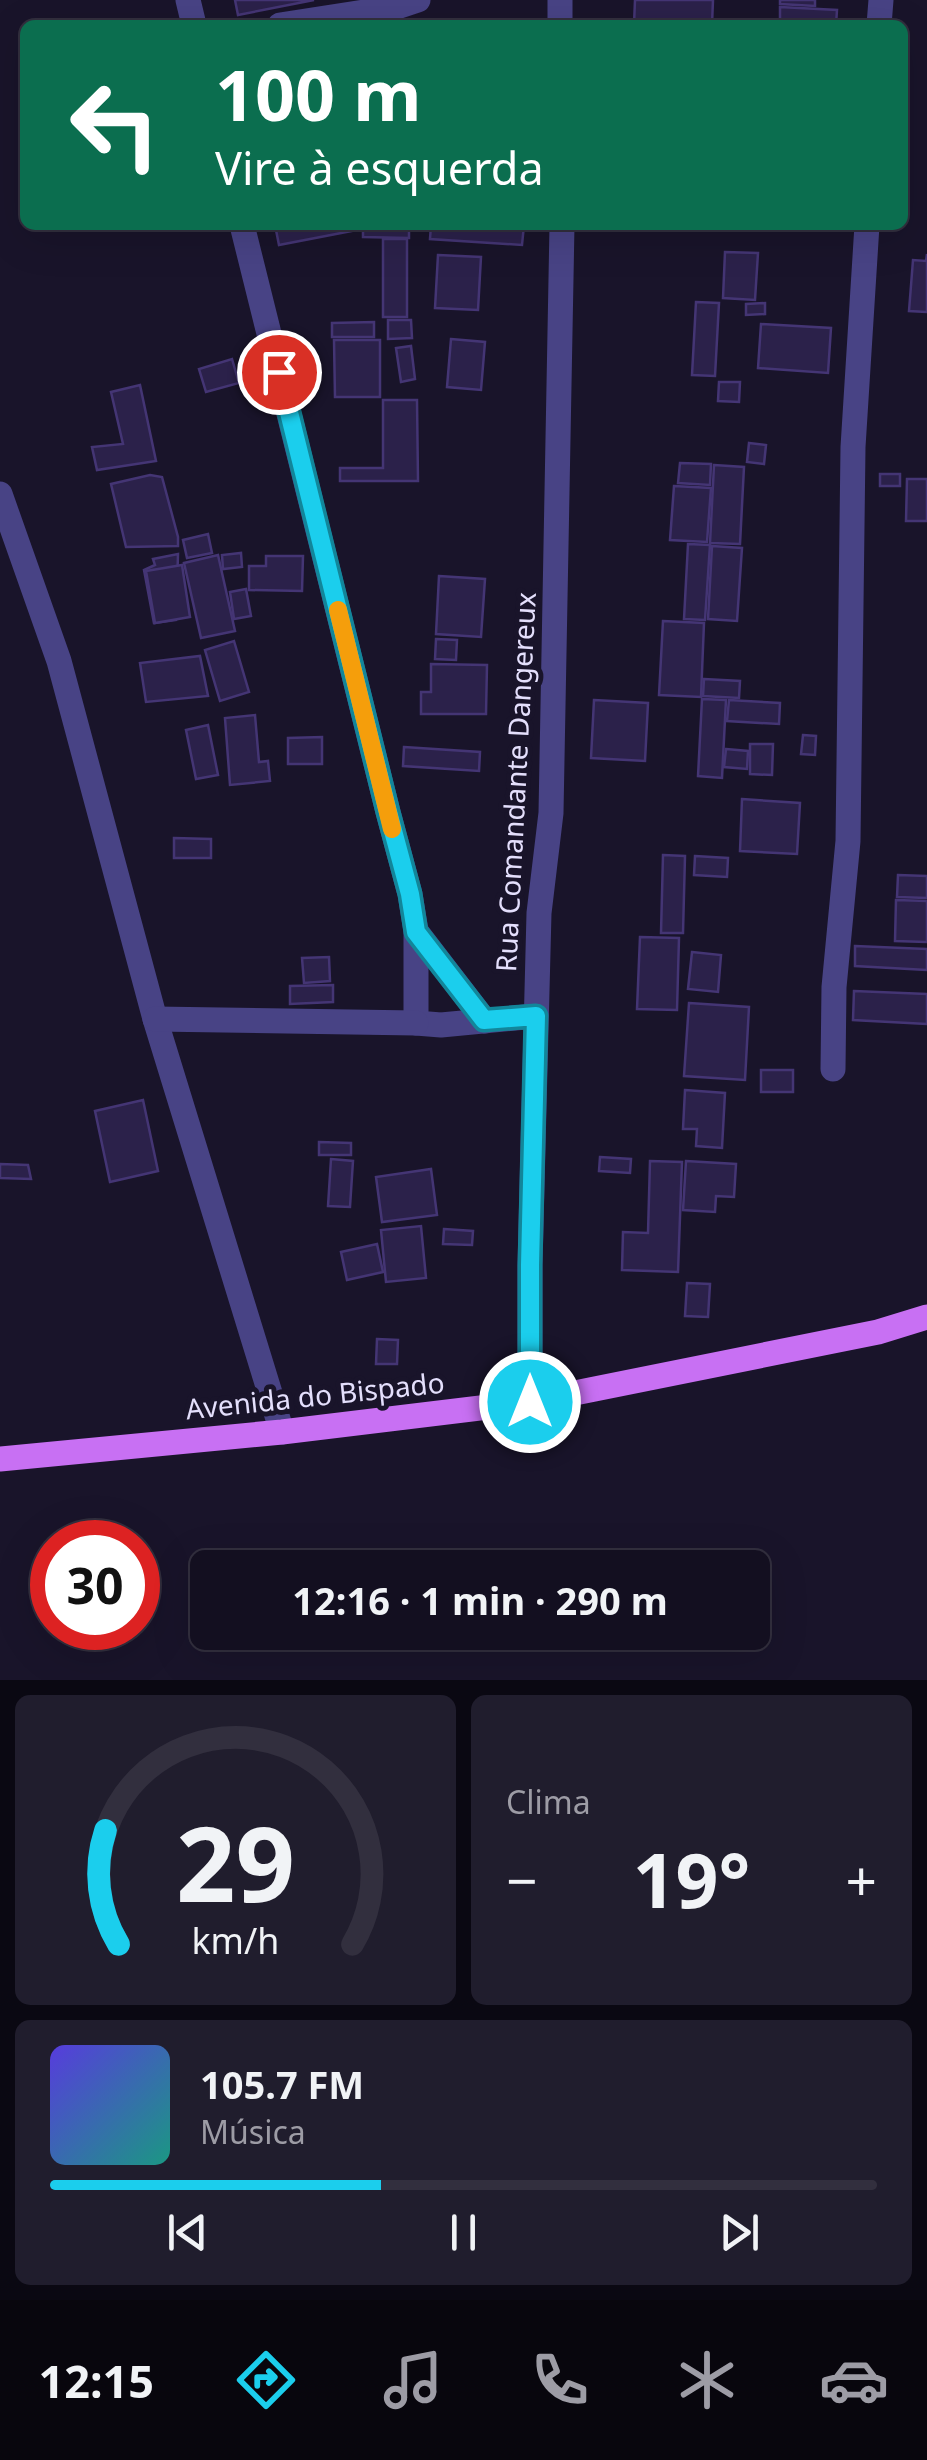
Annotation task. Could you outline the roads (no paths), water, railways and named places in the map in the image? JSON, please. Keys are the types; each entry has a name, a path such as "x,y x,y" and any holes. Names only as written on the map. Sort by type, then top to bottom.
{"main road":[{"name":"Avenida do Bispado","path":"0,1459 282,1432 530,1402 878,1332 927,1317"}],"street":[{"path":"312,20 418,0"},
{"path":"243,230 410,894 416,932 416,1023"},
{"name":"Rua Comandante Dangereux","path":"530,1402 536,1016 540,913 551,813 562,230"},
{"path":"833,1068 834,987 848,841 853,448 866,230"},
{"path":"0,494 59,661 155,1019 282,1432"},
{"path":"416,932 484,1020"},
{"path":"155,1019 441,1025 536,1016"}]}
